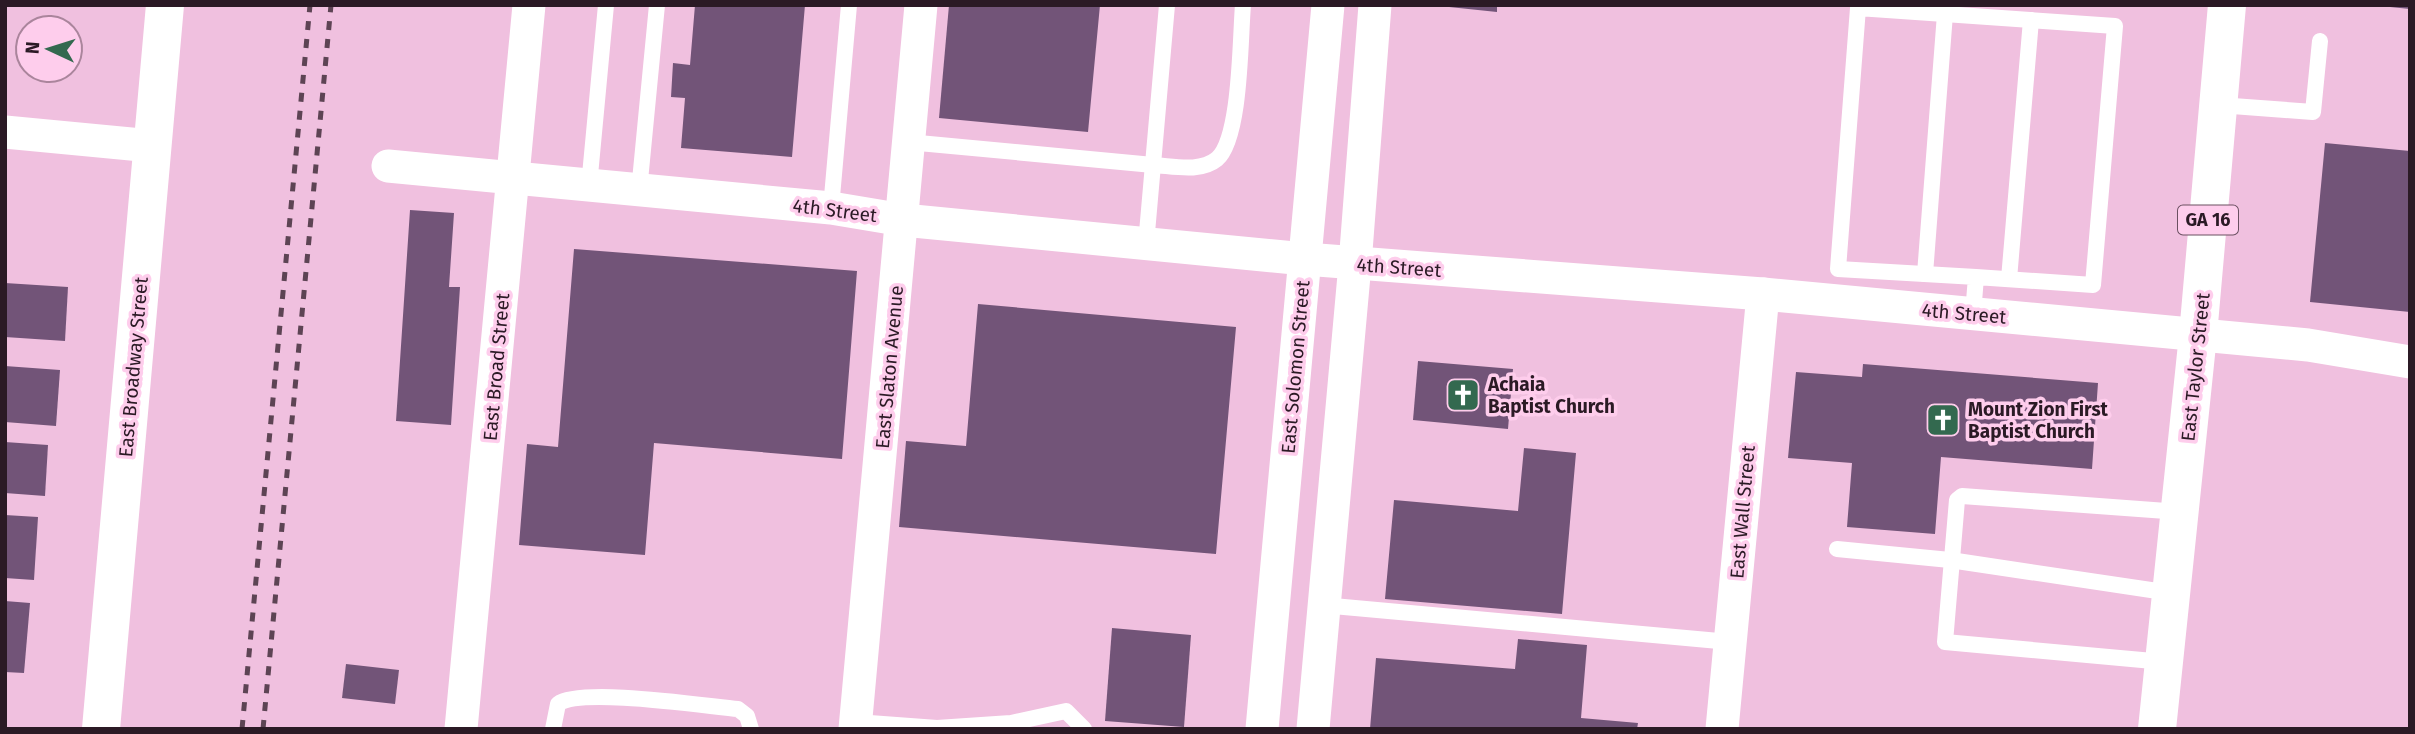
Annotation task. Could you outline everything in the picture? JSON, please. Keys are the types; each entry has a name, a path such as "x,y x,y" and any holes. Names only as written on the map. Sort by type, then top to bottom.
{"main road":[{"name":"East Broadway Street","path":"102,729 165,5"},
{"name":"East Taylor Street","path":"2157,729 2199,335 2227,5"}],"street":[{"name":"East Broad Street","path":"461,729 529,5"},
{"name":"East Slaton Avenue","path":"856,725 921,5"},
{"name":"East Solomon Street","path":"1262,729 1328,5"},
{"path":"1313,729 1322,605 1355,264 1375,5"},
{"path":"5,132 152,146"},
{"name":"4th Street","path":"388,166 831,208 903,220 1355,264 1763,294 2308,345 2410,362"},
{"name":"East Wall Street","path":"1722,729 1763,294"}],"lane":[{"path":"589,186 606,5"},
{"path":"639,191 657,5"},
{"path":"831,208 849,5"},
{"path":"1146,244 1167,5"},
{"path":"908,142 1192,168 1216,160 1225,148 1232,128 1243,5"},
{"path":"1858,8 2031,20 2115,26 2092,285 1838,269 1858,8"},
{"path":"1925,274 1945,15"},
{"path":"2009,279 2031,20"},
{"path":"2218,105 2313,112 2320,41"},
{"path":"1973,314 1976,277"},
{"path":"2164,662 1945,642 1950,560 1957,500 1962,496 2180,512"},
{"path":"1837,549 1950,560 2171,593"},
{"path":"1322,605 1730,642"},
{"path":"553,729 558,704 565,698 615,697 738,709 747,716 751,729"},
{"path":"856,725 937,728 1011,723 1066,711 1084,729"}],"building":[{"path":"695,5 805,5 792,157 681,148 685,98 671,97 673,63 690,65"},
{"path":"949,5 1100,5 1088,132 939,118"},
{"path":"1430,5 1497,5 1497,12"},
{"path":"2410,5 2410,9 2390,7"},
{"path":"2325,143 2410,151 2410,312 2310,302"},
{"path":"410,210 454,213 449,287 460,287 451,425 396,421"},
{"path":"574,249 857,271 842,459 654,443 645,555 519,545 527,444 558,447"},
{"path":"5,283 68,287 65,341 5,337"},
{"path":"978,304 1236,327 1216,554 899,527 906,441 966,446"},
{"name":"Achaia Baptist Church","path":"1418,361 1513,369 1508,429 1413,420"},
{"name":"Mount Zion First Baptist Church","path":"1863,364 2098,383 2092,469 1941,457 1935,534 1847,527 1852,463 1788,458 1796,372 1862,377"},
{"path":"5,366 60,370 56,426 5,422"},
{"path":"5,442 48,445 45,496 5,493"},
{"path":"1524,448 1576,453 1562,614 1385,599 1394,500 1518,511"},
{"path":"5,515 38,517 34,580 5,578"},
{"path":"5,601 30,603 24,673 5,672"},
{"path":"1112,628 1191,635 1184,727 1105,721"},
{"path":"1518,639 1587,645 1581,718 1638,723 1637,729 1370,729 1376,658 1515,669"},
{"path":"346,664 399,670 395,704 342,698"}],"railway":[{"path":"242,729 310,5"},
{"path":"263,729 331,5"}],"place":[{"name":"Achaia Baptist Church","path":"1463,395"},
{"name":"Mount Zion First Baptist Church","path":"1943,420"}]}
